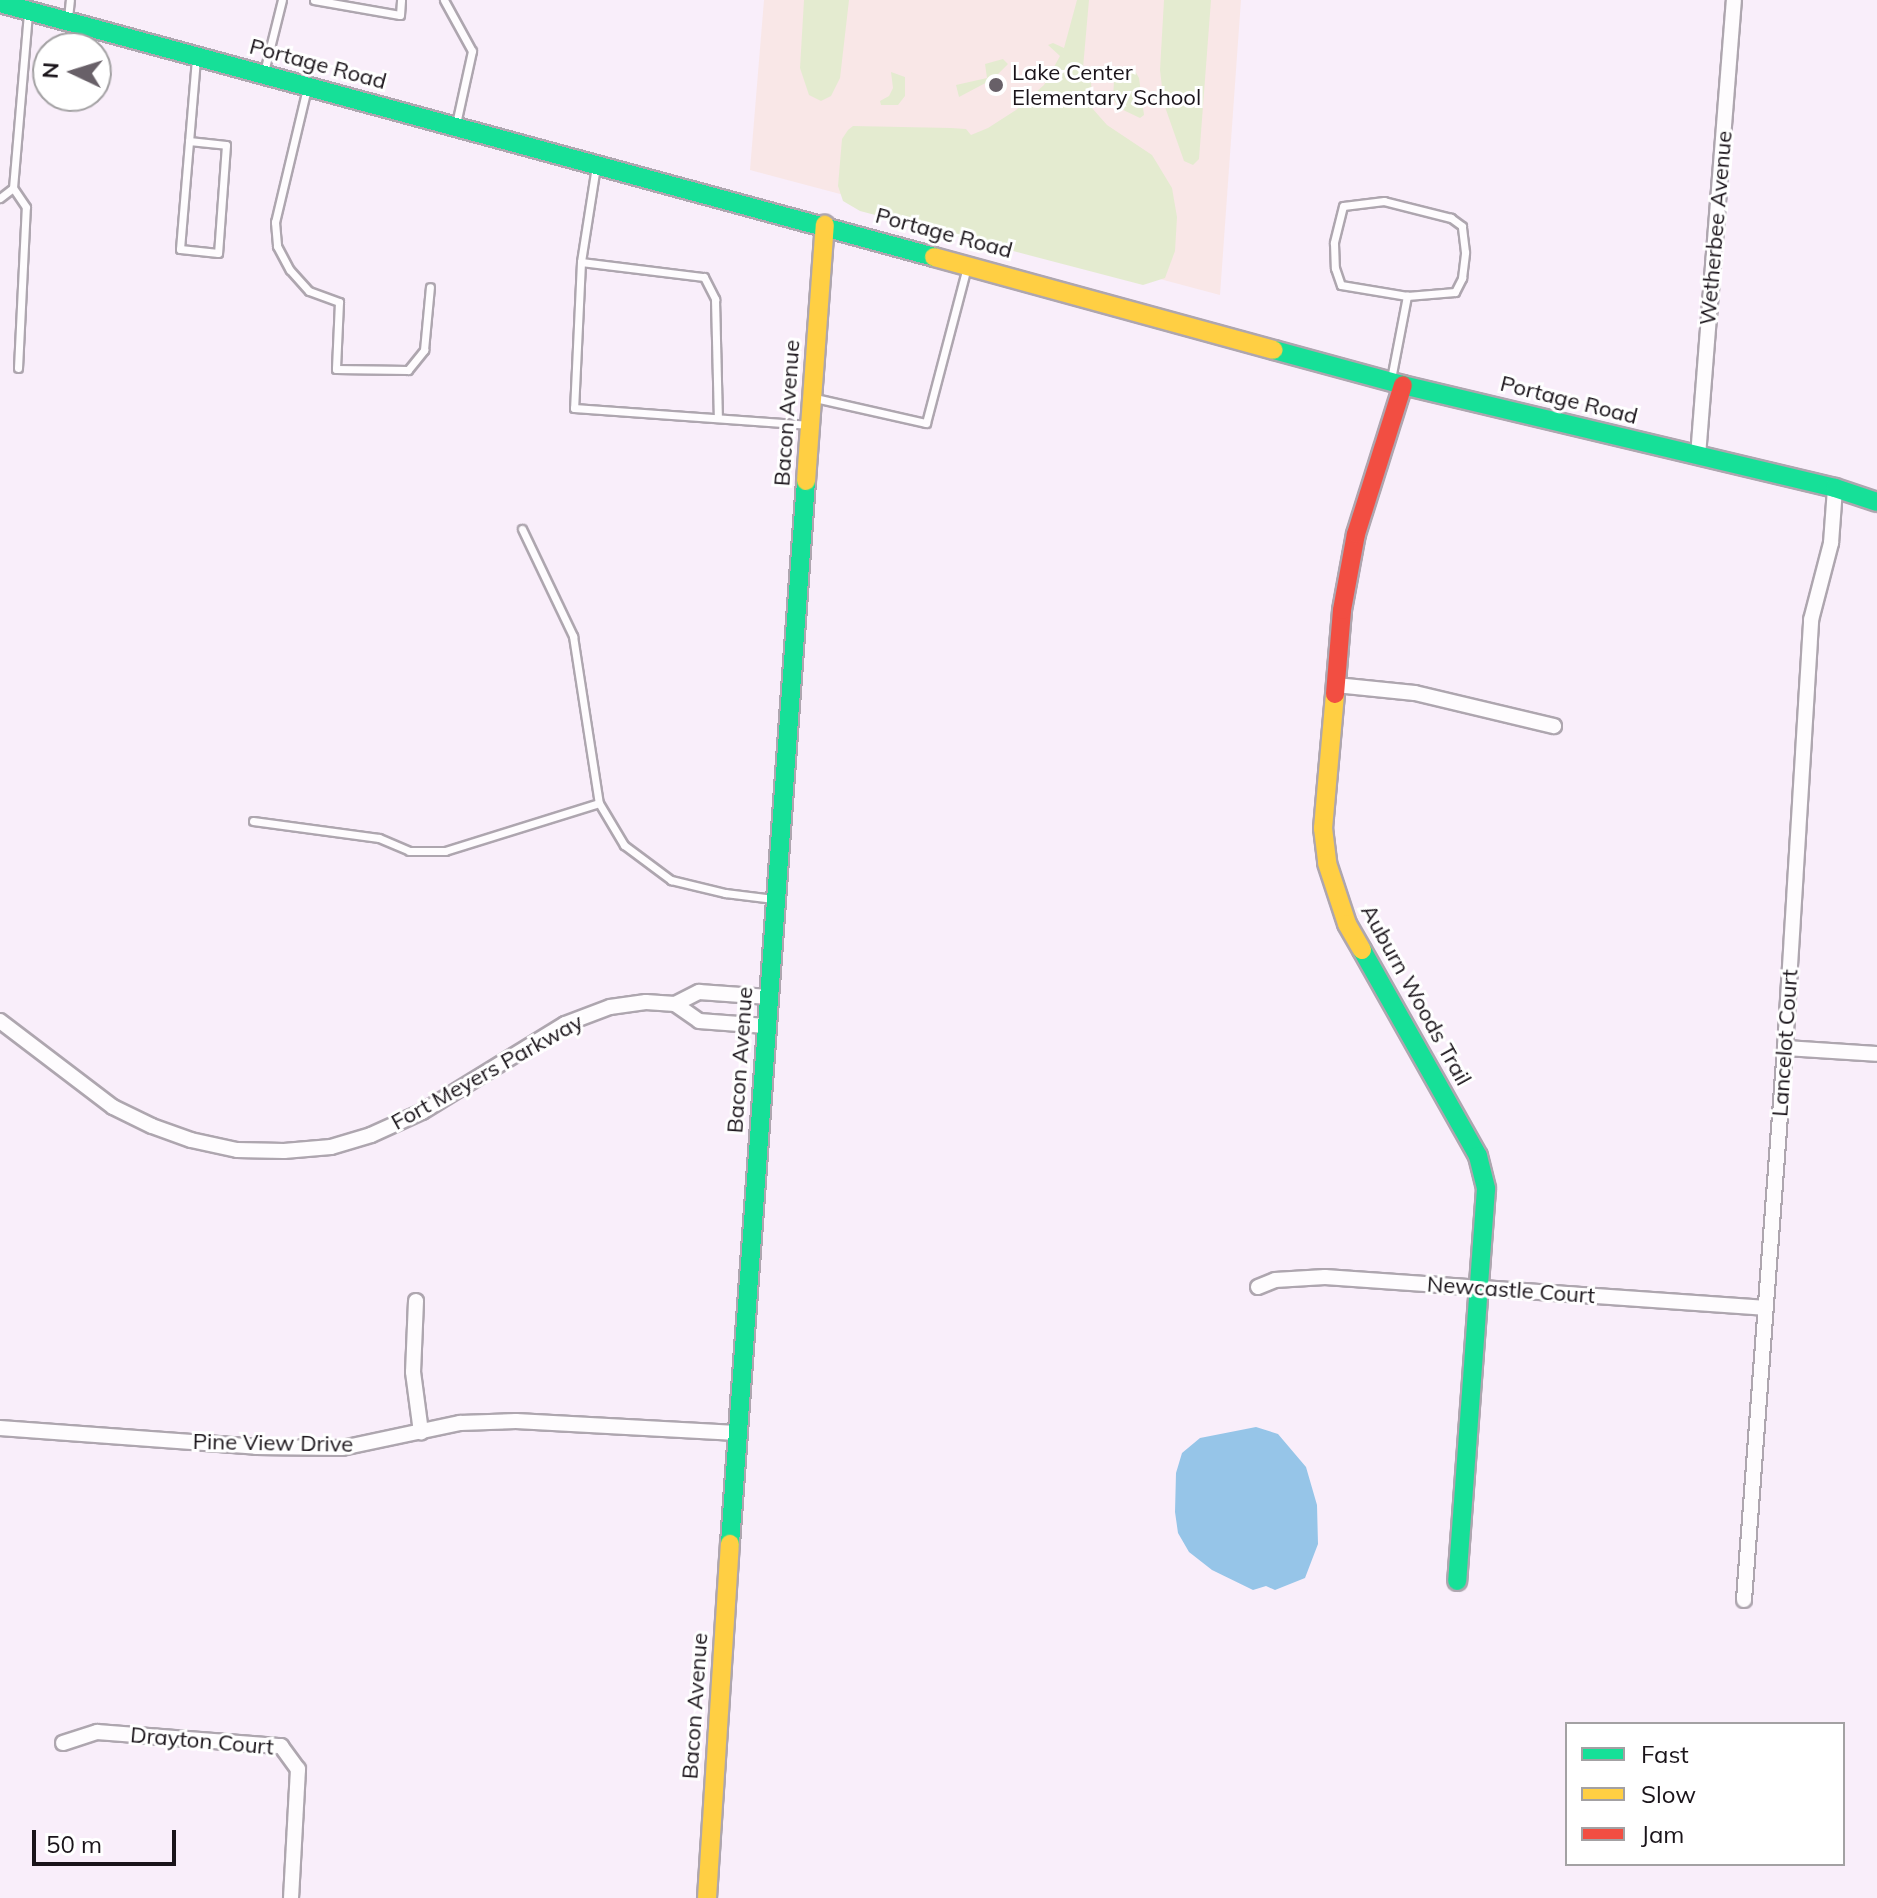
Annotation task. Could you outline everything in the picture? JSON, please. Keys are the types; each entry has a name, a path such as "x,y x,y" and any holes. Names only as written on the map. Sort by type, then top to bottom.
{"street":[{"name":"Wetherbee Avenue","path":"1698,456 1734,0"},
{"name":"Portage Road","path":"0,3 1397,383 1835,488 1877,502"},
{"name":"Bacon Avenue","path":"707,1898 737,1433 825,225"},
{"name":"Auburn Woods Trail","path":"1397,383 1356,534 1342,610 1323,828 1327,863 1347,924 1478,1156 1486,1189 1457,1581"},
{"name":"Lancelot Court","path":"1744,1600 1785,1048 1811,620 1831,543 1835,488"},
{"path":"1336,685 1415,693 1554,726"},
{"name":"Fort Meyers Parkway","path":"0,1021 113,1107 152,1126 191,1140 237,1150 284,1151 331,1147 371,1135 422,1112 565,1024 610,1007 646,1002 675,1004 699,992 769,997"},
{"name":"Fort Meyers Parkway","path":"675,1004 699,1021 766,1026"},
{"path":"1785,1048 1877,1054"},
{"name":"Newcastle Court","path":"1258,1287 1275,1280 1325,1277 1764,1308"},
{"path":"416,1301 413,1372 421,1432"},
{"name":"Pine View Drive","path":"0,1428 270,1448 342,1448 460,1423 516,1421 737,1433"},
{"name":"Drayton Court","path":"63,1743 97,1732 281,1746 298,1769 291,1898"}],"lane":[{"path":"68,21 70,0"},
{"path":"263,74 282,0"},
{"path":"314,0 350,3 400,15 401,0"},
{"path":"444,0 472,51 456,126"},
{"path":"18,368 26,207 13,188 28,11"},
{"path":"189,141 226,145 218,253 180,249 196,56"},
{"path":"307,86 275,222 277,246 290,270 309,291 339,302 336,369 408,370 424,350 430,287"},
{"path":"597,164 581,262 574,408 811,425"},
{"path":"0,198 13,188"},
{"path":"1384,201 1451,218 1462,226 1462,278 1455,292 1407,296 1341,285 1335,268 1334,243 1343,206 1384,201"},
{"path":"581,262 704,277 715,299 718,418"},
{"path":"812,398 926,423 967,265"},
{"path":"1397,383 1407,296"},
{"path":"522,529 573,636 599,803 624,845 671,880 725,893 776,899"},
{"path":"253,821 379,838 409,851 445,851 599,803"}],"shaded area":[{"name":"Lake Center Elementary School","path":"764,0 1241,0 1220,295 750,170"}],"green space":[{"path":"804,0 849,0 840,78 831,96 821,101 809,95 800,68"},
{"path":"1077,0 1089,0 1083,68 1091,80 1092,108 1107,125 1152,155 1172,188 1177,217 1175,251 1165,278 1143,285 860,211 843,201 838,186 842,139 848,130 853,126 951,128 966,129 971,135 988,128 1016,110 1044,85 1060,56 1048,45 1053,43 1064,48"},
{"path":"1164,0 1211,0 1199,159 1193,165 1184,161 1164,104 1160,70"},
{"path":"1003,59 1008,64 993,79 959,97 956,85 987,78 985,64"},
{"path":"1129,70 1135,71 1139,78 1144,115 1140,118 1119,108 1113,98 1114,81"},
{"path":"891,72 905,77 905,96 898,105 881,105 880,101 889,96 893,88"}],"water":[{"path":"1256,1427 1278,1434 1306,1467 1317,1505 1318,1544 1305,1578 1275,1590 1266,1586 1253,1590 1212,1570 1189,1552 1178,1533 1175,1512 1176,1473 1182,1453 1200,1438"}],"traffic: fast":[{"path":"0,3 934,257"},
{"path":"1274,350 1403,385 1835,488 1877,502"},
{"path":"730,1544 806,481"},
{"path":"1362,950 1478,1156 1486,1189 1457,1581"}],"traffic: slow":[{"path":"806,481 825,225"},
{"path":"934,257 1274,350"},
{"path":"1335,694 1323,828 1327,863 1347,924 1362,950"},
{"path":"707,1898 730,1544"}],"traffic: jam":[{"path":"1335,694 1342,610 1356,534 1403,385"}],"place":[{"name":"Lake Center Elementary School","path":"996,85"}]}
